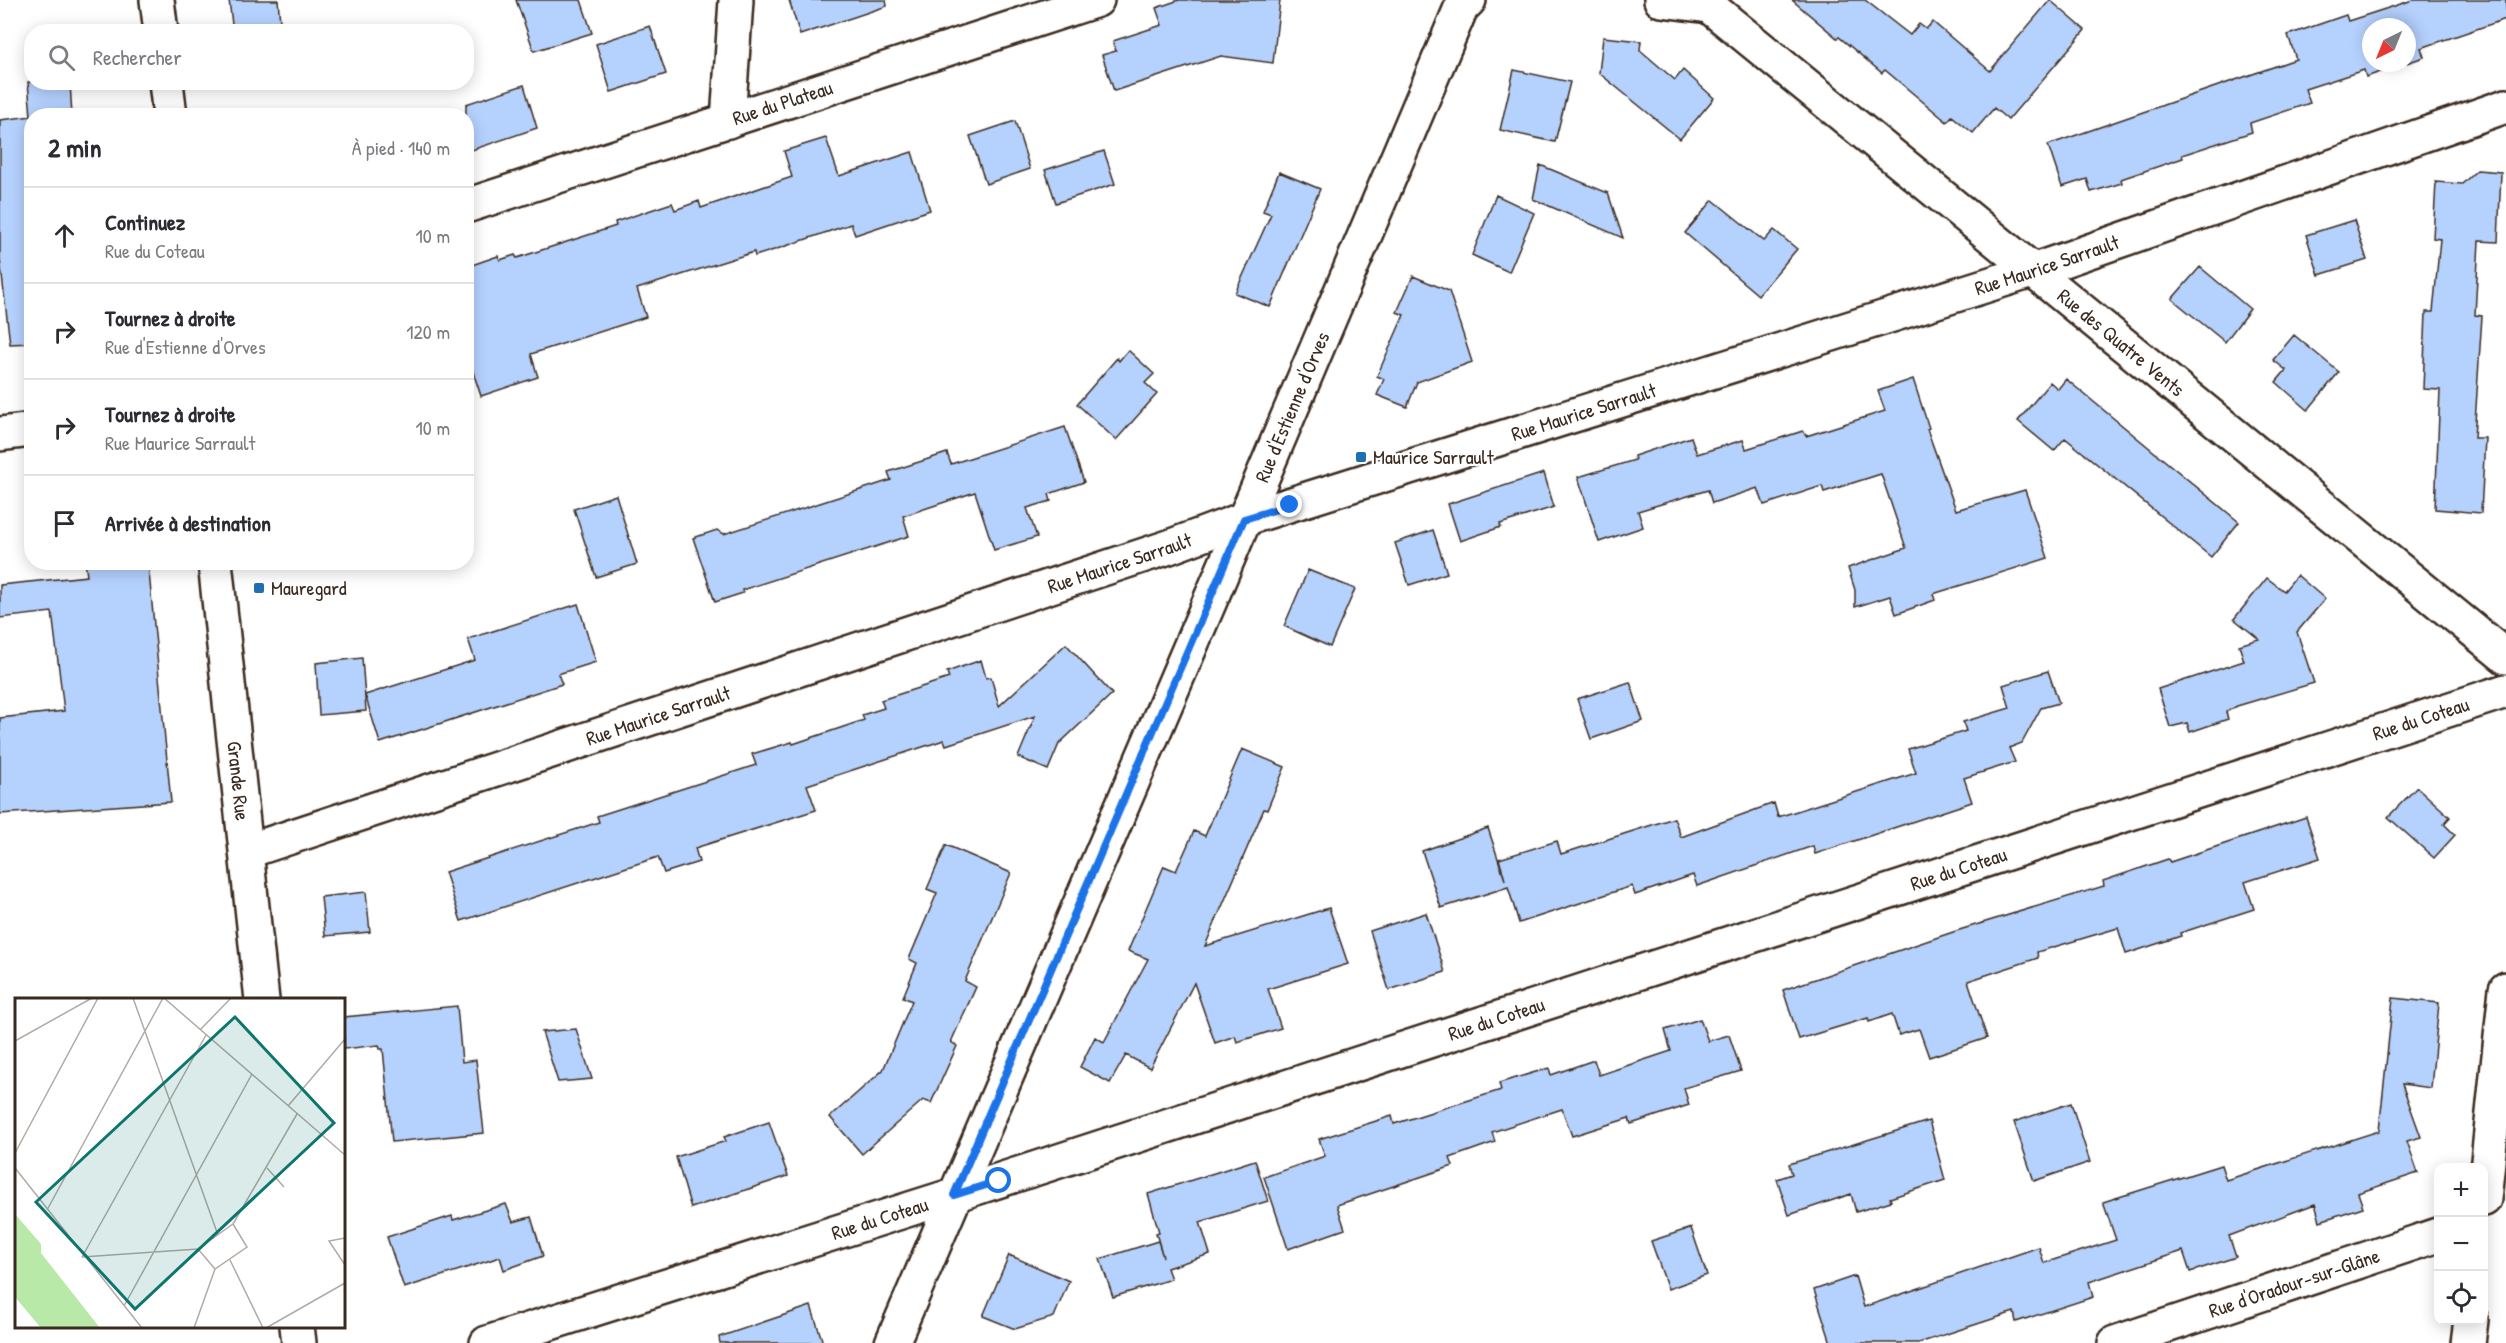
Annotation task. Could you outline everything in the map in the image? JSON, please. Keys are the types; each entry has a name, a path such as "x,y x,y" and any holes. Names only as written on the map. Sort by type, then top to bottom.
{"street":[{"path":"157,0 160,24"},
{"path":"728,121 736,0"},
{"name":"Rue du Plateau","path":"474,203 1097,0"},
{"name":"Rue d'Estienne d'Orves","path":"892,1343 1461,8 1469,0"},
{"path":"1660,0 1710,3"},
{"name":"Rue des Quatre Vents","path":"1710,3 2506,657"},
{"path":"167,90 169,108"},
{"name":"Rue Maurice Sarrault","path":"248,851 1169,547 1244,519 2035,270 2506,106"},
{"path":"0,434 24,431"},
{"name":"Grande Rue","path":"216,570 248,851 262,998"},
{"name":"Rue du Coteau","path":"487,1343 954,1195 2506,691"},
{"path":"2488,1163 2506,989"},
{"name":"Rue d'Oradour-sur-Glâne","path":"2115,1343 2434,1237"},
{"path":"2468,1343 2470,1325"},
{"path":"297,1328 299,1343"}],"building":[{"path":"229,0 278,0 280,24 232,24"},
{"path":"516,0 581,0 592,33 534,51"},
{"path":"789,0 886,0 887,6 800,35"},
{"path":"1179,0 1280,0 1273,63 1221,56 1114,91 1102,55 1116,51 1113,41 1162,25 1156,8"},
{"path":"1792,0 1865,0 1910,35 1919,24 1926,29 1933,22 1990,71 2050,0 2085,30 2008,120 1994,108 1973,133 1952,116 1947,122 1885,70 1882,73"},
{"path":"2413,0 2506,0 2506,19 2421,48 2424,57 2416,60 2416,18 2362,18 2362,71 2305,89 2310,103 2250,123 2252,132 2182,155 2183,158 2121,179 2122,183 2091,192 2087,179 2062,187 2048,145 2296,59 2288,35 2346,15 2348,21"},
{"path":"650,26 666,74 611,92 596,44"},
{"path":"1603,37 1641,41 1640,50 1675,80 1683,70 1714,98 1680,139 1599,73"},
{"path":"1514,70 1570,82 1555,142 1500,130"},
{"path":"2365,72 2381,72 2366,77"},
{"path":"524,85 537,128 474,149 474,108 466,108 466,104"},
{"path":"29,90 70,90 72,108 30,108"},
{"path":"24,117 24,343 10,344 0,259 0,120"},
{"path":"1015,121 1030,169 986,184 970,136"},
{"path":"826,138 839,176 912,152 930,210 855,235 851,224 755,256 754,252 637,289 646,317 531,354 538,377 481,396 474,375 474,264 498,256 500,260 515,255 517,258 616,226 615,222 672,203 675,210 699,201 701,208 792,177 784,151"},
{"path":"1104,151 1115,184 1056,203 1045,170"},
{"path":"1540,165 1608,193 1623,238 1533,199"},
{"path":"2477,170 2501,172 2498,242 2479,241 2475,315 2482,316 2474,438 2485,438 2481,513 2435,509 2440,390 2423,389 2426,312 2433,312 2440,239 2433,238 2436,182 2462,184"},
{"path":"1279,172 1320,189 1270,307 1235,293 1271,214 1263,211"},
{"path":"1496,195 1534,213 1509,272 1472,255"},
{"path":"1713,200 1764,241 1774,230 1797,249 1758,295 1685,233"},
{"path":"2354,220 2367,260 2319,275 2306,235"},
{"path":"2200,267 2250,309 2225,342 2172,299"},
{"path":"1413,276 1449,291 1472,362 1417,382 1407,407 1377,395 1384,379 1377,376 1404,315 1397,312"},
{"path":"2294,335 2339,372 2308,410 2276,382 2286,370 2273,360"},
{"path":"1128,350 1154,374 1145,383 1157,394 1116,440 1077,404 1117,358 1119,361"},
{"path":"1913,379 1929,428 1927,429 1956,510 2025,490 2048,558 1933,594 1935,600 1896,614 1890,596 1855,607 1855,590 1848,568 1906,548 1881,474 1824,492 1822,486 1764,505 1758,488 1712,503 1708,490 1638,511 1643,527 1599,542 1578,477 1635,460 1634,456 1691,437 1697,454 1743,440 1746,449 1803,431 1806,436 1885,411 1878,391"},
{"path":"2066,379 2239,522 2211,557 2065,438 2054,451 2018,421 2050,382 2058,389"},
{"path":"1065,427 1084,482 1049,494 1051,501 1027,508 1037,537 994,550 975,492 903,516 909,536 742,590 743,593 715,602 693,538 717,530 724,534 891,480 888,472 947,453 951,464"},
{"path":"1544,473 1554,507 1500,524 1501,527 1460,541 1448,504"},
{"path":"616,495 637,564 596,577 574,509"},
{"path":"1433,530 1447,573 1409,585 1395,543"},
{"path":"86,570 149,570 171,802 0,814 0,718 64,711 52,612 0,618 0,585 87,576"},
{"path":"1308,570 1355,589 1330,647 1284,626"},
{"path":"2297,575 2325,599 2297,632 2314,683 2237,706 2226,712 2228,719 2190,732 2187,723 2170,727 2158,689 2244,661 2239,645 2259,639 2234,619 2267,578 2284,591"},
{"path":"578,604 596,662 558,674 562,684 380,743 365,695 475,660 468,639"},
{"path":"1066,644 1112,694 1059,744 1048,770 1018,757 1035,716 946,745 944,740 807,785 816,810 695,848 699,862 664,873 658,857 461,921 445,872 599,822 597,816 756,765 752,754 792,742 793,744 864,720 862,715 884,708 881,700 949,678 947,672 981,660 986,678 991,677 999,706"},
{"path":"362,658 366,711 319,715 316,663"},
{"path":"2048,671 2059,703 2041,708 2022,743 2009,748 2015,762 1964,778 1972,802 1815,854 1813,846 1697,886 1693,875 1635,895 1632,886 1519,923 1508,887 1441,908 1422,851 1488,828 1505,880 1499,859 1557,841 1561,854 1674,818 1681,837 1774,803 1778,817 1916,773 1908,749 1966,731 1963,722 2010,708 2003,685"},
{"path":"1630,682 1643,721 1591,739 1577,699"},
{"path":"1242,749 1285,767 1267,810 1264,809 1205,946 1329,908 1348,964 1268,989 1281,1028 1237,1042 1235,1036 1215,1043 1194,983 1150,1068 1126,1055 1110,1083 1080,1067 1095,1037 1104,1042 1148,959 1128,951 1164,866 1176,871 1194,831 1205,836"},
{"path":"2417,787 2450,817 2444,824 2455,835 2434,858 2388,817"},
{"path":"2306,817 2320,858 2245,882 2254,909 2180,933 2181,936 2126,954 2118,928 2037,952 2038,958 1968,981 1987,1038 1929,1057 1919,1029 1899,1035 1892,1014 1869,1022 1868,1018 1799,1039 1783,990 1956,931 2104,886 2103,881 2168,859 2170,862"},
{"path":"946,845 1011,873 965,981 976,987 951,1042 957,1046 931,1103 923,1100 862,1154 830,1117 883,1070 912,1001 903,997 917,963 909,959 937,893 927,889"},
{"path":"366,892 370,932 325,936 321,897"},
{"path":"1426,913 1445,972 1389,990 1370,931"},
{"path":"2393,998 2439,1003 2431,1088 2402,1084 2421,1137 2407,1141 2418,1173 2358,1193 2363,1207 2320,1221 2315,1204 2229,1236 2236,1257 2190,1272 2183,1251 2089,1282 2093,1297 2016,1322 2014,1312 1919,1343 1831,1343 1814,1290 1855,1276 1864,1307 2039,1247 2044,1263 2116,1240 2103,1202 2221,1165 2226,1180 2379,1131"},
{"path":"457,1006 462,1062 476,1060 484,1133 392,1142 383,1049 380,1049 379,1045 345,1049 345,1017"},
{"path":"1700,1019 1708,1041 1729,1035 1741,1071 1684,1088 1689,1105 1631,1124 1629,1118 1572,1136 1562,1109 1492,1132 1495,1142 1450,1158 1453,1166 1337,1205 1345,1229 1288,1249 1264,1177 1325,1156 1319,1139 1392,1116 1394,1124 1501,1090 1499,1083 1549,1068 1551,1075 1594,1060 1599,1075 1671,1051 1665,1030"},
{"path":"576,1029 592,1079 558,1082 542,1032"},
{"path":"2071,1103 2090,1162 2034,1181 2014,1122"},
{"path":"1929,1121 1945,1180 1856,1212 1851,1194 1789,1215 1777,1179 1792,1174 1789,1164"},
{"path":"769,1122 788,1176 691,1208 676,1157 726,1141 724,1137"},
{"path":"1255,1160 1268,1201 1200,1222 1210,1254 1167,1268 1171,1279 1113,1297 1100,1259 1158,1241 1163,1257 1156,1233 1159,1232 1148,1194"},
{"path":"506,1204 513,1222 531,1217 543,1256 504,1270 500,1257 404,1288 387,1237 452,1216 453,1220"},
{"path":"1691,1228 1707,1275 1668,1289 1651,1241"},
{"path":"1009,1255 1069,1281 1054,1317 1015,1329 983,1316"},
{"path":"811,1306 823,1343 720,1343 719,1337"}],"place":[{"name":"Maurice Sarrault","path":"1361,457"},
{"name":"Mauregard","path":"259,588"}],"route":[{"path":"999,1181 954,1195 1244,519 1290,505"}]}
